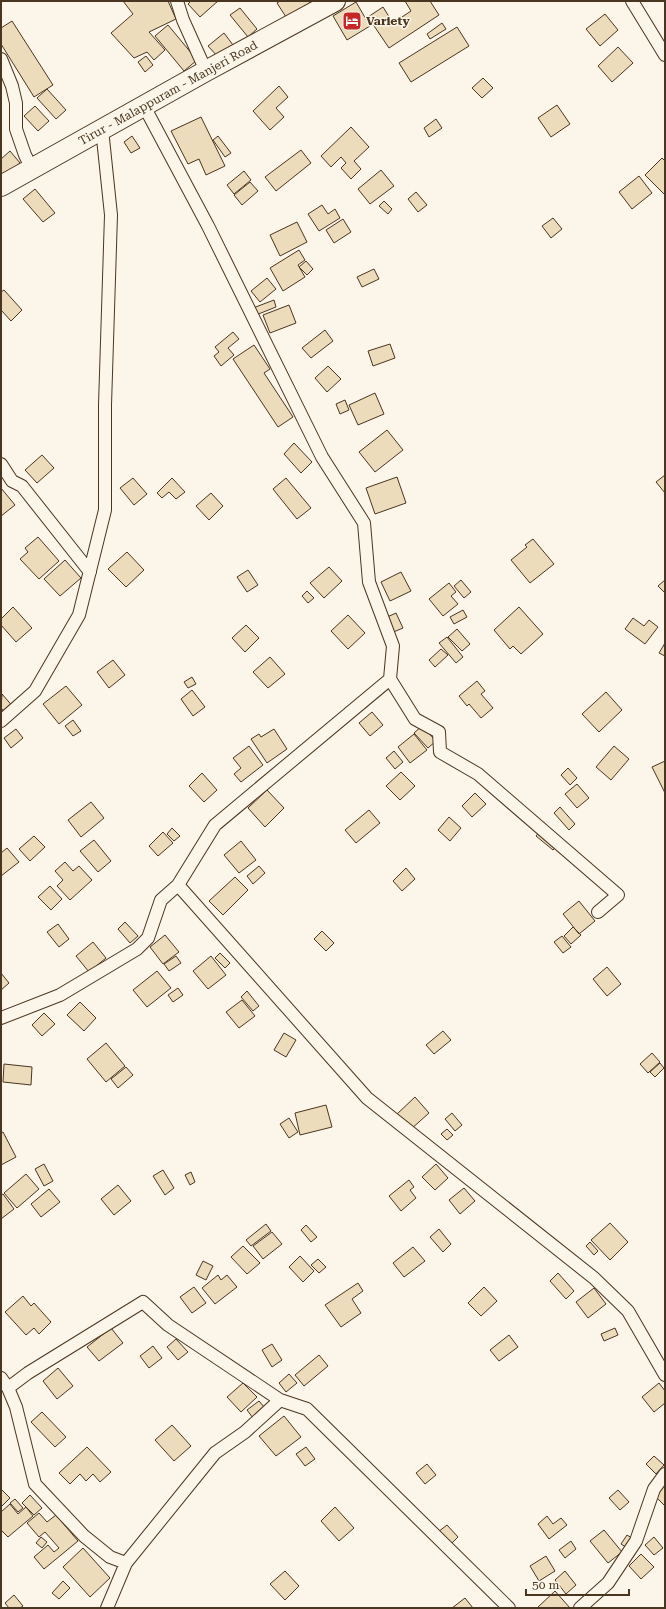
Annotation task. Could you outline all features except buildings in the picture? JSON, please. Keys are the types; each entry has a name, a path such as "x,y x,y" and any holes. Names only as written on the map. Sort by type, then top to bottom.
{"main road":[{"name":"Tirur - Malappuram - Manjeri Road","path":"1,186 206,71 336,1"}],"street":[{"path":"177,1 183,20 206,71"},
{"path":"632,1 665,55"},
{"path":"1,58 12,86 16,103 16,129 25,155 32,169"},
{"path":"144,106 208,226 322,457 364,523 369,582 393,646 390,679 415,719 439,732 440,752 478,774 618,895 598,912"},
{"path":"1,721 35,691 79,615 105,510 105,405 112,215 102,129"},
{"path":"1,464 12,481 22,486 43,515 90,572"},
{"path":"1,1018 60,995 137,949 148,938 161,900 178,885 215,825 390,679"},
{"path":"178,885 366,1098 594,1278 628,1311 665,1375"},
{"path":"8,1388 28,1373 143,1302 168,1325 280,1400 307,1409 509,1608"},
{"path":"1,1378 8,1388 16,1407 35,1484 84,1536 110,1558 126,1563"},
{"path":"107,1608 126,1563 215,1453 244,1432 280,1400"},
{"path":"580,1608 608,1583 636,1541 654,1489 665,1474"}],"place":[{"name":"Variety","path":"352,21"}]}
